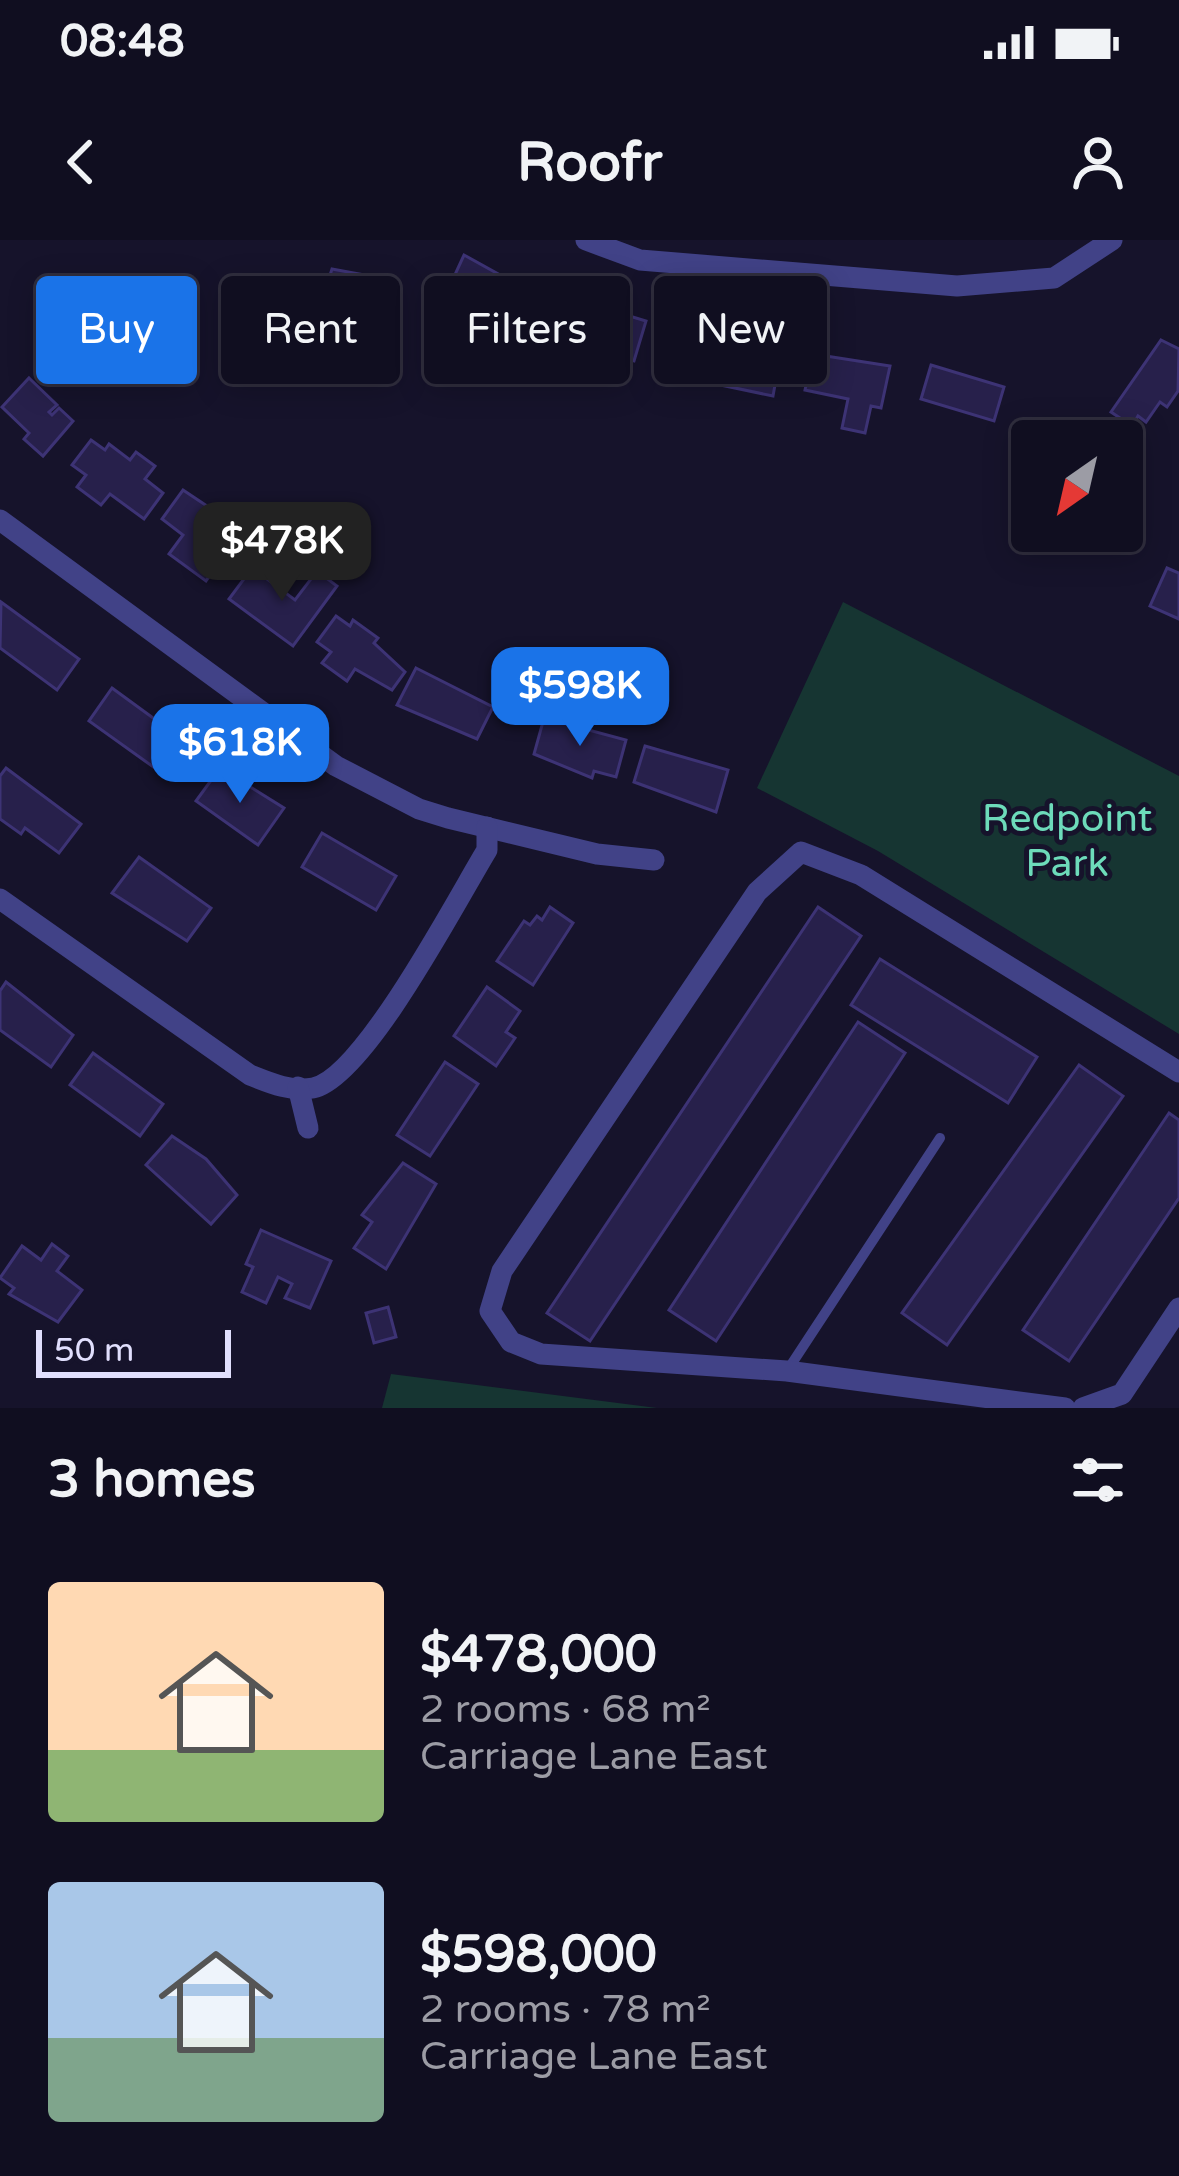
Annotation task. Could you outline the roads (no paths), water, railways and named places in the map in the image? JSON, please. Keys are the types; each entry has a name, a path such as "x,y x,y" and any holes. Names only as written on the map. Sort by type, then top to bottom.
{"street":[{"path":"586,240 640,260 957,286 1054,278 1112,240"},
{"path":"0,520 336,766 419,809 598,854 654,860"},
{"path":"0,899 250,1075 281,1087 315,1088 345,1072 382,1022 487,850 488,827"},
{"path":"1065,1408 788,1371 541,1354 511,1342 490,1311 502,1271 757,892 801,852 861,875 1179,1072"},
{"path":"298,1087 308,1128"},
{"path":"1083,1408 1122,1394 1179,1308"}],"lane":[{"path":"788,1371 940,1138"}],"park label":[{"name":"Redpoint Park","path":"1067,840"}]}
